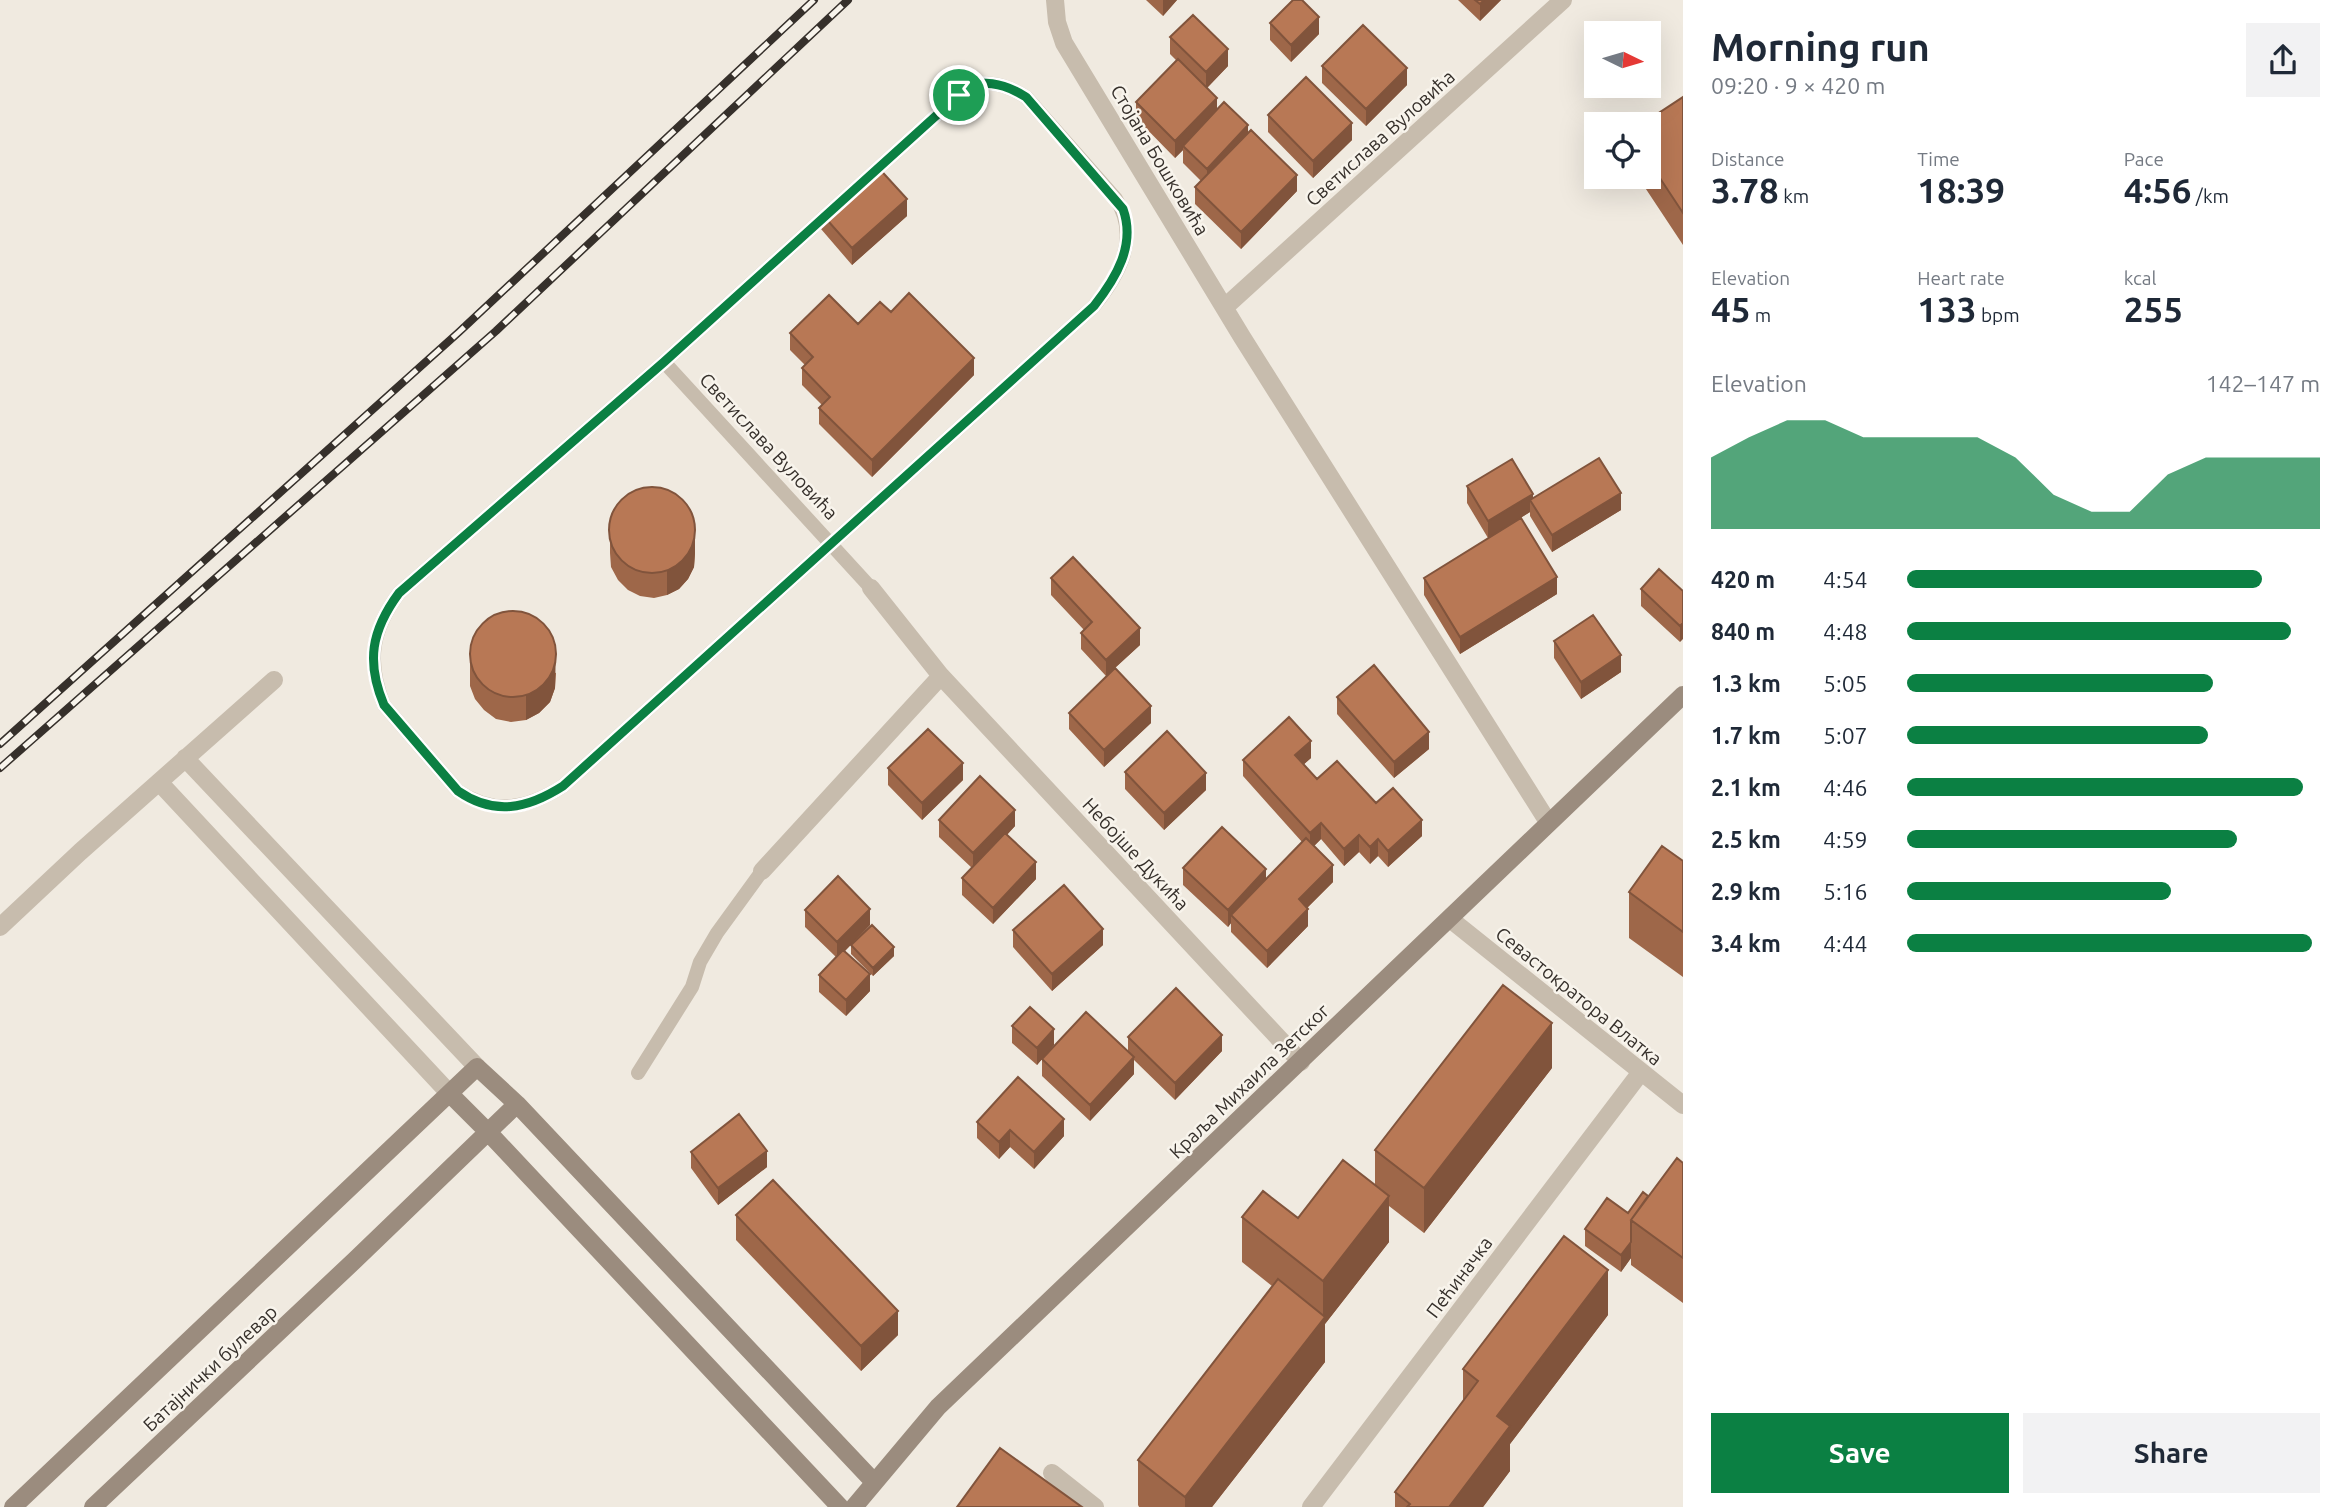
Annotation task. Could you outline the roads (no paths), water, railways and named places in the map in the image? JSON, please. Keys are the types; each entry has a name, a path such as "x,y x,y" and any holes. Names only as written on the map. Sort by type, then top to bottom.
{"street":[{"name":"Стојана Бошковића","path":"1055,0 1057,22 1064,43 1242,337 1548,822"},
{"name":"Светислава Вуловића","path":"1225,307 1563,0"},
{"name":"Небојше Дукића","path":"871,589 941,676 1301,1062"},
{"path":"762,871 941,676"},
{"path":"0,927 274,680"},
{"name":"Краља Михаила Зетског","path":"854,1507 938,1407 1683,695"},
{"path":"185,758 874,1482"},
{"path":"159,782 840,1507"},
{"name":"Севастократора Влатка","path":"1450,919 1683,1105"},
{"name":"Батајнички булевар","path":"13,1507 477,1067"},
{"name":"Пећиначка","path":"1311,1507 1640,1072"},
{"name":"Батајнички булевар","path":"93,1507 517,1104"},
{"path":"1052,1473 1096,1507"}],"lane":[{"path":"979,83 999,83 1026,97 1123,209 1128,231 1122,261 1114,278 1094,306 831,544 563,786 545,797 513,807 484,804 471,800 458,791 384,705 374,676 374,643 379,625 399,593 412,580 664,362 969,87 979,83"},
{"name":"Светислава Вуловића","path":"664,362 871,589"},
{"path":"638,1073 692,987 700,962 762,871"}],"railway":[{"path":"0,744 459,332 814,0"},
{"path":"0,768 496,331 848,0"}]}
